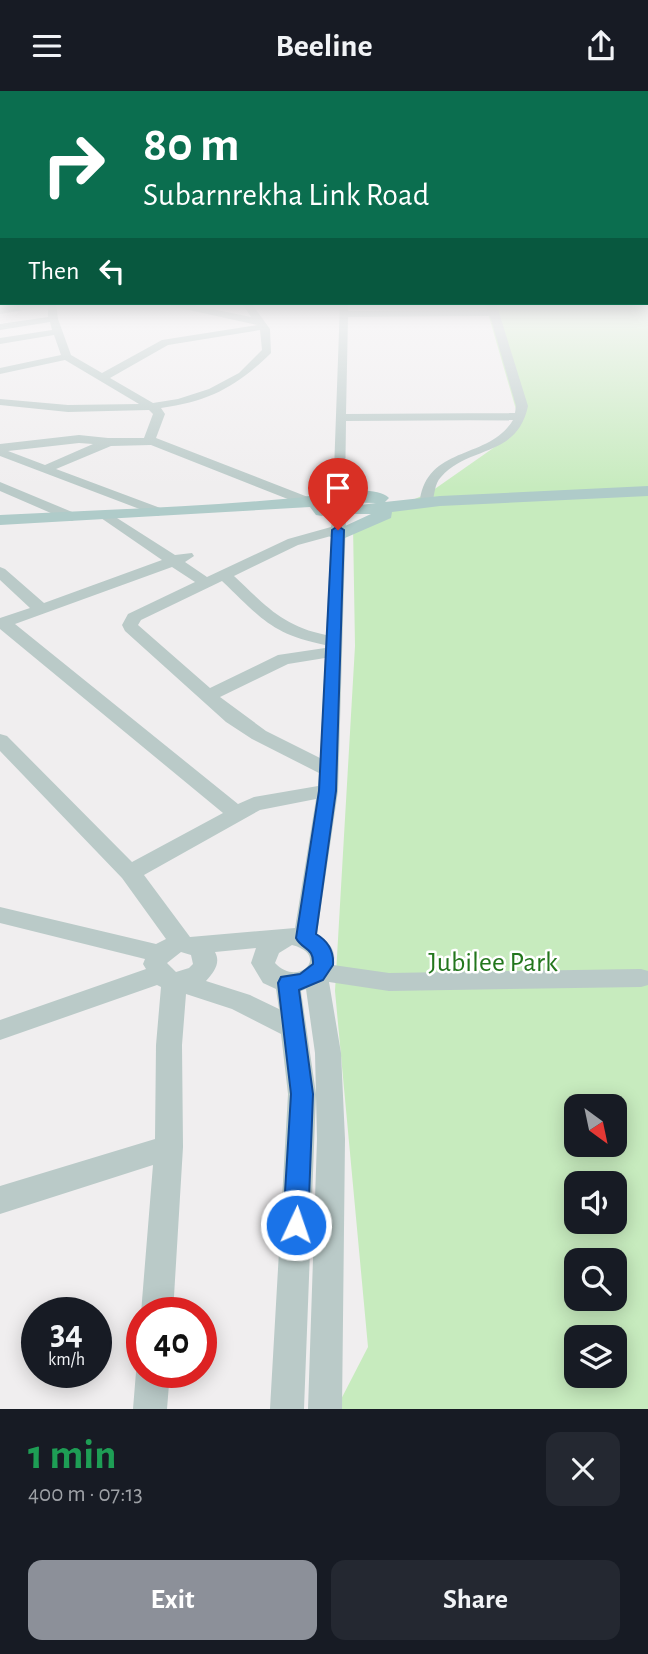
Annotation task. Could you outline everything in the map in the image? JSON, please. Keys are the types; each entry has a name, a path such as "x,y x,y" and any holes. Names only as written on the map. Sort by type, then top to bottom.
{"main road":[{"path":"335,511 433,501 648,491"},
{"path":"0,520 265,506 335,511 433,501"},
{"path":"335,511 405,505"}],"street":[{"path":"0,371 34,365"},
{"path":"79,365 157,409 159,414 150,437 152,442"},
{"path":"101,378 125,365"},
{"path":"0,402 88,409 149,406 201,396 234,382 253,365"},
{"path":"298,937 328,781 342,365"},
{"path":"433,501 429,485 434,475 498,442 520,417 522,406 509,365"},
{"path":"340,418 520,417"},
{"path":"0,450 79,439 152,442 335,511"},
{"path":"45,469 109,442"},
{"path":"0,450 158,512"},
{"path":"0,486 72,517"},
{"path":"328,781 259,735 208,696 133,631 130,625 134,617 293,542 335,511"},
{"path":"106,515 179,559 206,583"},
{"path":"179,559 2,624 235,812"},
{"path":"0,572 40,608"},
{"path":"224,575 277,624 334,647"},
{"path":"208,696 284,659 334,647"},
{"path":"0,740 130,873 189,944 204,952 207,961 203,971 192,979 168,973 0,1030"},
{"path":"130,873 235,812 328,781"},
{"path":"0,915 168,973 241,1002 294,1028"},
{"path":"158,1297 169,1147 169,946 298,937 317,944 324,954 323,965 318,972 303,981 288,983 274,978 265,970 262,958 266,948 277,940 298,937"},
{"path":"318,972 389,982 641,978"},
{"path":"318,972 328,1053 331,1139 325,1409"},
{"path":"287,1409 302,1094 288,983"},
{"path":"0,1200 169,1147"},
{"path":"150,1409 152,1388"}],"green space":[{"name":"Jubilee Park","path":"503,365 648,365 648,1409 336,1409 368,1347 335,991 355,646 353,525 429,493 499,444 514,426 517,413"}],"route":[{"path":"296,1225 302,1094 288,983 303,981 316,975 323,965 324,954 317,944 305,938 328,791 338,530"}]}
